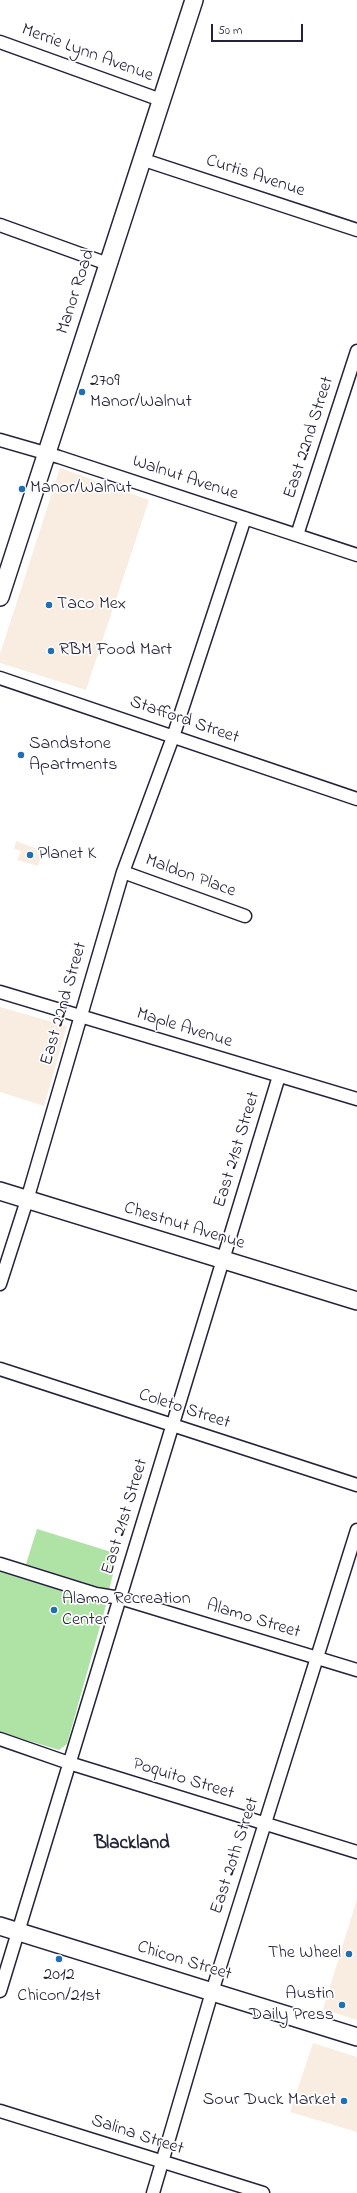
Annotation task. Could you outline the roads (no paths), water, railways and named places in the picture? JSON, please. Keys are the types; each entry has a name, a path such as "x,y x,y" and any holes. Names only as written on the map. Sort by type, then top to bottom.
{"main road":[{"name":"Manor Road","path":"0,597 45,454 194,0"},
{"name":"Chestnut Avenue","path":"0,1191 357,1301"},
{"name":"Chicon Street","path":"0,1926 357,2037"}],"street":[{"name":"Merrie Lynn Avenue","path":"0,42 161,100"},
{"name":"Curtis Avenue","path":"141,159 357,230"},
{"path":"0,225 108,264"},
{"name":"East 22nd Street","path":"298,535 357,351"},
{"name":"Walnut Avenue","path":"0,440 357,555"},
{"name":"East 22nd Street","path":"0,1284 27,1200 123,872 173,737 245,518"},
{"name":"Stafford Street","path":"0,678 357,799"},
{"name":"Maldon Place","path":"123,872 245,916"},
{"name":"Maple Avenue","path":"0,992 357,1099"},
{"name":"East 21st Street","path":"0,1991 279,1076"},
{"name":"Coleto Street","path":"0,1369 357,1485"},
{"name":"East 20th Street","path":"153,2193 212,1992 266,1824 357,1530"},
{"name":"Alamo Street","path":"0,1564 96,1594 120,1598 357,1670"},
{"name":"Poquito Street","path":"0,1739 69,1763 357,1852"},
{"name":"Salina Street","path":"0,2111 263,2193"}],"place":[{"name":"2709 Manor/Walnut","path":"82,392"},
{"name":"Manor/Walnut","path":"22,489"},
{"name":"Taco Mex","path":"49,605"},
{"name":"RBM Food Mart","path":"51,651"},
{"name":"Sandstone Apartments","path":"21,755"},
{"name":"Planet K","path":"30,855"},
{"name":"Alamo Recreation Center","path":"54,1610"},
{"name":"The Wheel","path":"349,1954"},
{"name":"2012 Chicon/21st","path":"59,1959"},
{"name":"Austin Daily Press","path":"342,2005"},
{"name":"Sour Duck Market","path":"344,2101"}],"district":[{"name":"Blackland","path":"132,1845"}]}
